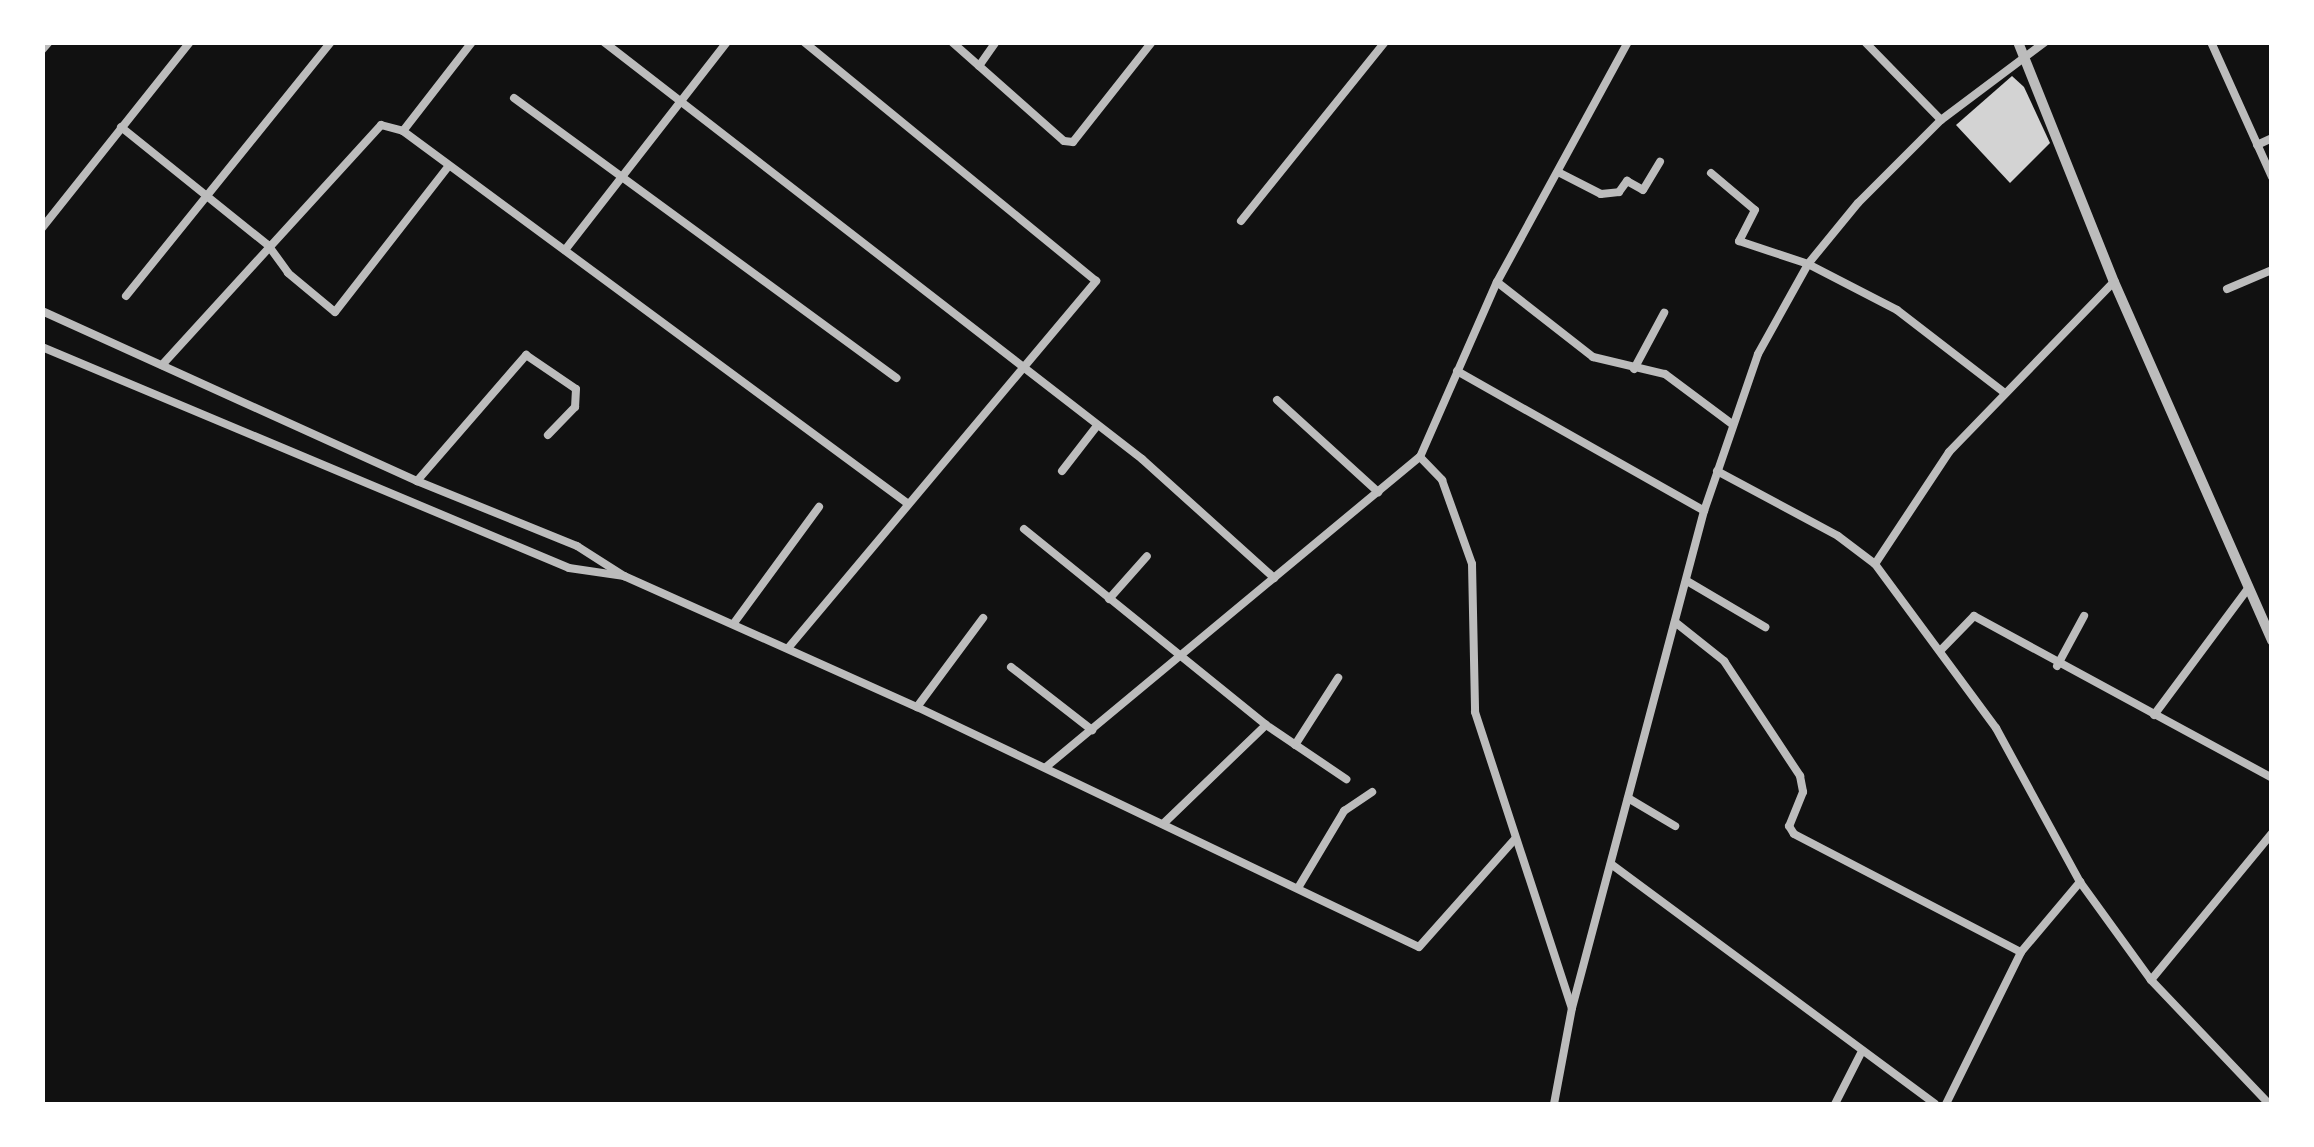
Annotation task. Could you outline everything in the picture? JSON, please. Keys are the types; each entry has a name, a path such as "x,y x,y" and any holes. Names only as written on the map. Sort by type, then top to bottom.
{"street":[{"path":"42,50 49,42"},
{"path":"42,228 190,42"},
{"path":"126,296 331,42"},
{"path":"403,131 472,42"},
{"path":"604,42 1142,459 1274,578"},
{"path":"565,250 728,42"},
{"path":"789,648 907,504 1026,371 1096,282 804,42"},
{"path":"952,42 1064,141 1080,138 1152,42"},
{"path":"979,66 996,42"},
{"path":"1241,221 1385,42"},
{"path":"1046,767 1420,457 1498,282 1628,42"},
{"path":"1866,42 1941,120"},
{"path":"2018,42 2114,282 2272,641"},
{"path":"1554,1104 1572,1008 1704,511 1758,354 1808,264 1941,120 2045,42"},
{"path":"2212,42 2272,177"},
{"path":"514,98 620,180 896,378"},
{"path":"162,365 381,126 403,131 447,168 565,250 907,504"},
{"path":"121,128 268,245 288,273 335,312 447,168"},
{"path":"2257,145 2272,138"},
{"path":"1558,172 1601,194 1619,192 1626,181 1643,190 1660,162"},
{"path":"1711,172 1755,210 1739,241 1808,264 1897,310 2002,391"},
{"path":"2227,289 2272,270"},
{"path":"1498,282 1593,358 1665,374 1732,424"},
{"path":"1876,564 1949,452 2002,391 2114,282"},
{"path":"42,310 417,481 535,528 624,576 918,706 1419,947 1515,839"},
{"path":"1634,369 1664,313"},
{"path":"42,348 525,550 596,576 624,576"},
{"path":"417,481 526,355 576,389 575,406 548,435"},
{"path":"1457,371 1704,511"},
{"path":"1277,400 1378,492"},
{"path":"1062,471 1096,427"},
{"path":"1420,457 1442,480 1472,564 1475,712 1572,1008"},
{"path":"1717,470 1838,536 1876,564 1996,728 2080,882 2150,980 2269,1104"},
{"path":"734,623 819,508"},
{"path":"525,550 535,528"},
{"path":"1024,530 1266,725 1346,779"},
{"path":"1108,599 1146,556"},
{"path":"1687,581 1765,627"},
{"path":"2154,715 2247,590"},
{"path":"1940,651 1974,616 2057,666 2272,778"},
{"path":"2057,666 2084,616"},
{"path":"918,706 983,618"},
{"path":"1675,622 1724,661 1800,776 1803,792 1788,826 1794,834 2022,952"},
{"path":"1011,668 1092,730"},
{"path":"1295,744 1338,678"},
{"path":"1164,824 1266,725"},
{"path":"1298,888 1344,811 1372,792"},
{"path":"1628,798 1674,826"},
{"path":"2150,980 2272,833"},
{"path":"1611,864 1861,1053 1935,1104"},
{"path":"1946,1104 2022,952 2080,882"},
{"path":"1836,1104 1861,1053"}],"building":[{"path":"2012,76 2024,87 2050,143 2010,183 1956,125"}]}
